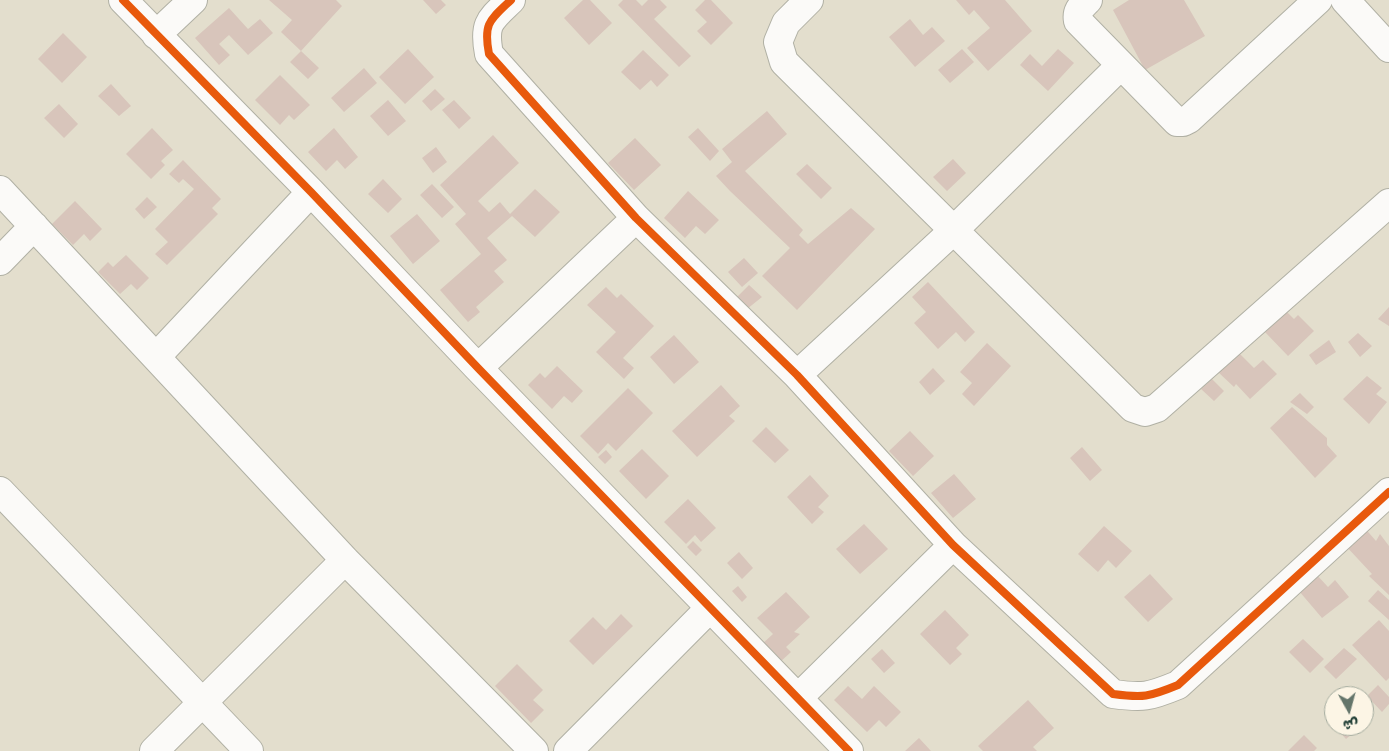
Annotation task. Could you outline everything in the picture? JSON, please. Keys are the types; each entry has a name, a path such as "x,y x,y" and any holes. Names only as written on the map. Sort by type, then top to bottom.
{"street":[{"path":"123,0 311,192 478,368 849,751"},
{"path":"156,35 193,0"},
{"path":"511,0 490,21 486,37 489,54 636,218 797,376 953,545 1113,694 1139,697 1156,694 1178,685 1389,493"},
{"path":"809,0 786,23 778,42 784,62 1133,408 1145,412 1157,408 1389,203"},
{"path":"1088,0 1078,10 1078,21 1176,122 1184,122 1189,119 1318,0"},
{"path":"1345,0 1389,48"},
{"path":"797,376 954,230 1120,66"},
{"path":"0,190 345,560 534,751"},
{"path":"156,357 311,192"},
{"path":"478,368 636,218"},
{"path":"0,261 34,226"},
{"path":"0,491 249,751"},
{"path":"798,698 953,545"},
{"path":"154,751 345,560"},
{"path":"568,751 710,608"}],"building":[{"path":"269,0 336,0 342,6 301,51 281,32 292,20"},
{"path":"423,0 441,0 446,5 436,14"},
{"path":"583,0 590,0 612,23 589,45 564,18"},
{"path":"623,0 636,0 642,6 648,0 660,0 667,7 654,19 691,56 679,67 618,5"},
{"path":"705,0 711,0 733,23 711,45 697,31 707,22 695,10"},
{"path":"956,0 1005,0 1032,31 988,71 967,48 990,28 974,10 969,15"},
{"path":"1129,0 1184,0 1205,36 1145,70 1113,10"},
{"path":"229,8 248,29 260,19 273,33 248,55 229,35 219,44 230,55 219,65 195,38"},
{"path":"910,19 923,35 932,27 945,41 915,67 889,37"},
{"path":"63,33 87,57 62,83 38,59"},
{"path":"408,49 434,77 405,104 379,77"},
{"path":"962,49 974,62 950,83 938,70"},
{"path":"1058,49 1074,63 1048,91 1020,65 1030,54 1042,66"},
{"path":"643,50 669,75 657,87 651,80 640,90 621,72"},
{"path":"301,51 319,68 308,79 290,62"},
{"path":"364,68 377,83 344,112 331,98"},
{"path":"280,75 310,105 294,120 289,115 280,125 255,100"},
{"path":"111,84 131,106 119,116 98,96"},
{"path":"435,89 445,99 431,111 422,101"},
{"path":"388,100 406,121 388,136 370,116"},
{"path":"454,100 471,118 459,129 442,110"},
{"path":"59,104 78,124 64,138 44,118"},
{"path":"767,111 787,134 745,171 803,230 799,235 808,244 851,208 875,229 797,310 762,276 790,248 716,176 732,162 722,149"},
{"path":"152,128 173,150 161,161 165,165 151,179 126,154"},
{"path":"334,128 358,157 345,169 337,160 326,171 308,152"},
{"path":"698,128 719,151 710,161 688,137"},
{"path":"493,135 519,163 478,201 489,212 500,202 510,214 535,189 560,212 535,237 512,216 487,238 507,260 494,271 504,282 476,307 480,312 468,322 440,290 481,254 455,224 466,214 440,185"},
{"path":"635,138 661,165 634,190 608,163"},
{"path":"436,147 447,162 433,173 422,158"},
{"path":"953,159 966,173 947,191 933,177"},
{"path":"183,160 221,199 212,208 218,214 167,265 155,254 168,242 155,229 194,189 183,179 179,183 169,174"},
{"path":"807,164 832,188 821,199 796,174"},
{"path":"383,179 402,199 388,213 368,194"},
{"path":"432,184 454,207 442,218 420,195"},
{"path":"688,191 719,220 705,234 696,226 685,238 664,218"},
{"path":"147,197 157,207 144,219 135,209"},
{"path":"75,201 102,229 90,241 84,234 73,245 52,224"},
{"path":"417,214 440,241 413,264 390,236"},
{"path":"126,255 149,278 137,290 131,284 120,294 98,272 108,262 113,267"},
{"path":"744,258 758,273 742,287 728,272"},
{"path":"928,282 975,332 965,342 956,332 938,349 914,323 926,312 912,297"},
{"path":"749,285 762,297 747,309 737,297"},
{"path":"606,287 617,298 621,294 654,326 623,358 634,368 624,379 596,352 616,332 587,305"},
{"path":"1389,307 1389,326 1378,319"},
{"path":"1284,309 1294,319 1298,315 1314,331 1288,356 1264,331"},
{"path":"1358,333 1372,346 1360,357 1348,342"},
{"path":"674,335 699,362 674,384 650,357"},
{"path":"1329,340 1336,352 1316,365 1309,355"},
{"path":"987,343 1011,366 974,406 962,394 972,383 960,372"},
{"path":"1239,353 1254,368 1263,360 1277,374 1250,399 1236,384 1234,387 1218,372"},
{"path":"557,366 583,391 572,403 564,396 552,409 528,385 540,373 545,378"},
{"path":"933,368 945,381 930,395 919,382"},
{"path":"1367,376 1382,388 1376,394 1387,402 1369,424 1343,399"},
{"path":"1212,379 1224,391 1214,401 1201,389"},
{"path":"721,385 740,406 729,416 735,421 697,457 672,431"},
{"path":"628,388 653,413 616,451 608,443 598,454 580,436"},
{"path":"1300,393 1314,407 1307,414 1290,402"},
{"path":"1292,407 1327,438 1327,445 1337,456 1315,478 1270,428"},
{"path":"766,427 789,450 775,463 752,441"},
{"path":"910,431 934,456 913,476 889,451"},
{"path":"1082,447 1102,470 1090,481 1070,458"},
{"path":"642,449 669,476 646,499 619,471"},
{"path":"606,450 612,457 605,464 598,457"},
{"path":"954,474 976,499 953,518 931,493"},
{"path":"810,475 829,496 818,507 824,512 812,524 787,497"},
{"path":"688,499 716,528 701,542 695,535 686,544 664,522"},
{"path":"864,524 888,549 860,574 836,549"},
{"path":"1104,526 1132,551 1116,568 1108,560 1098,572 1078,554"},
{"path":"1363,526 1376,541 1380,534 1389,546 1389,595 1369,576 1372,574 1344,544"},
{"path":"693,541 702,550 696,556 687,547"},
{"path":"739,552 753,568 742,579 727,563"},
{"path":"1150,574 1173,599 1148,622 1124,597"},
{"path":"1316,574 1328,587 1335,580 1349,597 1322,618 1299,591"},
{"path":"738,586 747,597 742,602 732,591"},
{"path":"1378,590 1389,600 1389,620 1368,601"},
{"path":"786,592 810,617 794,632 800,634 786,647 791,652 779,663 761,645 773,634 757,618"},
{"path":"945,610 969,635 956,648 962,654 950,665 920,634"},
{"path":"621,614 633,626 593,665 569,641 593,617 606,630"},
{"path":"1379,620 1389,631 1389,678 1386,681 1352,645"},
{"path":"1303,639 1324,659 1310,673 1289,652"},
{"path":"1344,648 1357,659 1336,679 1324,667"},
{"path":"882,649 895,663 884,673 871,659"},
{"path":"517,664 543,690 533,700 544,710 531,723 495,686"},
{"path":"1378,685 1389,697 1389,704 1382,712 1374,703 1374,689"},
{"path":"848,686 862,699 874,686 901,712 886,727 879,720 867,732 834,700"},
{"path":"1028,700 1054,728 1033,747 1037,751 983,751 978,746"},
{"path":"1304,735 1317,748 1314,751 1288,751"},
{"path":"919,738 931,751 905,751"}],"cycle path":[{"path":"123,0 311,192 478,368 849,751"},
{"path":"511,0 490,23 487,35 489,54 636,218 797,375 953,545 1113,694 1146,696 1178,685 1389,492"}]}
